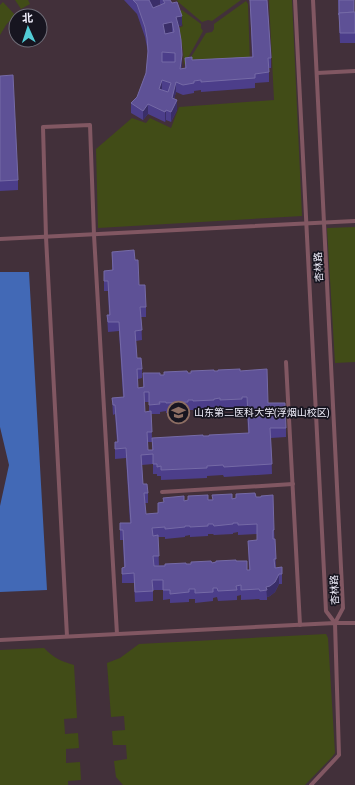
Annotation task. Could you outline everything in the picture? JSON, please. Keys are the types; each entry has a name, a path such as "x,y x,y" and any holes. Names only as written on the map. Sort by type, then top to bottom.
{"lane":[{"name":"杏林路","path":"295,0 326,611 335,624 343,608 313,0"},
{"path":"317,73 355,71"},
{"path":"67,636 46,237 43,127 90,125 94,235 117,634"},
{"path":"0,239 355,221"},
{"path":"286,362 300,625"},
{"path":"162,492 293,484"},
{"path":"0,640 355,623"},
{"path":"311,785 339,755 335,624"}],"shaded area":[{"name":"山东第二医科大学(浮烟山校区)","path":"0,0 355,0 355,785 0,785"}],"green space":[{"path":"15,0 28,0 30,4 20,8"},
{"path":"241,0 212,21 208,20 202,22 177,1"},
{"path":"269,0 292,0 302,216 98,228 96,149 132,118 146,123 150,118 171,128 179,107 274,100"},
{"path":"246,1 248,4 250,64 188,62 206,33 212,32 214,29 214,24"},
{"path":"3,2 9,8 8,23 0,35 0,5"},
{"path":"182,10 201,24 203,31 184,65 179,28 183,26 178,12"},
{"path":"355,227 355,362 335,363 327,228"},
{"path":"326,634 328,638 335,753 305,785 123,785 116,777 114,761 127,759 126,745 113,745 112,731 125,730 124,716 111,717 107,663 120,658 139,644"},
{"path":"44,648 58,659 74,665 77,718 64,719 65,734 78,733 79,748 66,749 66,763 80,762 81,780 68,781 68,785 0,785 0,650"}],"water":[{"path":"0,272 29,272 47,590 0,592 0,506 9,465 0,427"}],"building":[{"path":"133,0 149,0 153,8 165,3 163,0 170,0 172,3 177,2 182,16 176,17 181,40 182,55 180,69 186,68 185,58 192,57 192,60 253,57 250,0 267,0 271,58 268,58 269,72 255,74 255,78 201,82 201,80 183,85 176,82 172,98 177,100 171,112 166,110 165,112 148,104 143,111 131,103 137,97 146,73 148,51 145,27 137,4","holes":["172,22 174,32 165,34 163,24","162,52 175,53 175,62 162,62","162,80 171,83 168,92 159,89"]},
{"path":"339,0 354,0 354,12 339,13"},
{"path":"355,12 355,33 340,33 339,13"},
{"path":"13,75 18,180 0,181 0,76"},
{"path":"134,250 135,260 138,260 139,285 145,285 146,307 140,307 142,330 135,331 137,358 141,358 142,369 137,369 138,388 144,387 143,373 160,373 160,375 164,375 164,372 187,371 188,373 191,373 191,371 240,369 240,371 267,369 268,403 285,403 286,428 270,428 272,464 224,467 223,465 207,466 207,468 161,470 161,466 157,467 157,464 153,464 153,454 141,455 143,484 147,484 148,493 144,493 146,514 158,513 158,503 164,502 163,498 184,496 184,501 188,500 188,496 208,495 208,500 213,500 212,495 232,494 232,499 236,498 236,494 255,493 256,497 273,495 273,539 275,539 276,559 274,559 275,568 282,567 282,574 279,574 275,582 266,587 267,590 241,590 241,585 236,586 237,590 218,591 217,588 213,588 213,592 195,593 195,589 189,589 189,592 170,594 170,590 163,590 163,580 152,580 153,591 135,592 134,573 122,574 122,568 125,567 123,530 120,530 120,523 131,523 126,448 115,449 115,442 118,442 115,405 113,405 112,398 124,397 119,322 108,322 107,315 110,315 108,281 104,281 104,271 113,270 112,252","holes":["144,392 149,392 149,405 160,404 159,402 188,402 188,400 214,400 220,398 220,400 242,399 242,397 247,397 249,433 152,438 153,450 148,450 147,432 152,432 151,411 145,412","238,523 238,525 257,524 257,540 248,541 250,570 247,570 247,561 236,560 216,561 212,563 211,561 191,562 191,564 165,564 165,566 154,566 153,556 159,556 158,535 153,536 152,528 165,527 165,529 185,526 208,526 208,524 213,524 214,526"]}],"place":[{"name":"山东第二医科大学(浮烟山校区)","path":"178,412"}]}
